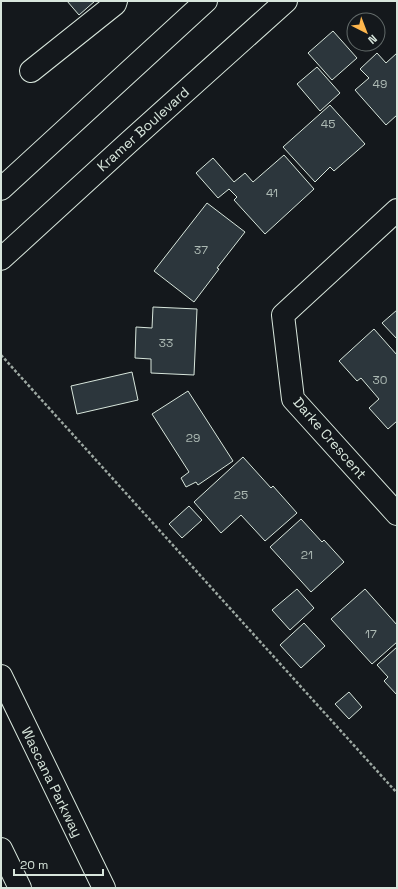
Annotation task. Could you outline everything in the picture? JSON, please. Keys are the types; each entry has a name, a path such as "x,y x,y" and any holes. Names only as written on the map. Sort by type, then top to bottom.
{"street":[{"path":"31,71 115,4 116,1"},
{"path":"1,189 206,1"},
{"name":"Kramer Boulevard","path":"1,259 286,1"},
{"name":"Darke Crescent","path":"397,210 283,315 293,399 397,514"},
{"name":"Wascana Parkway","path":"1,676 104,888"},
{"path":"1,849 20,888"}],"path":[{"path":"1,355 397,793"}],"building":[{"path":"67,1 95,1 79,15"},
{"path":"333,31 346,46 346,52 352,52 357,58 332,80 308,53"},
{"path":"377,53 386,63 397,53 397,115 386,125 355,90 369,78 360,69"},
{"path":"317,67 340,93 320,111 297,84"},
{"path":"330,105 365,144 334,171 330,167 315,182 283,147"},
{"path":"284,155 314,189 265,234 234,200 237,197 229,189 218,198 196,173 213,158 234,182 245,173 253,182"},
{"path":"207,203 245,232 217,268 219,269 194,302 154,271"},
{"path":"153,307 197,309 194,375 151,373 151,359 135,358 136,327 152,328"},
{"path":"397,310 397,339 382,323"},
{"path":"374,329 397,355 397,421 388,429 369,408 379,399 361,378 357,381 339,361"},
{"path":"132,372 138,400 77,414 71,386"},
{"path":"188,391 233,461 198,485 196,482 186,487 181,478 189,472 152,414"},
{"path":"243,457 271,488 273,486 297,513 265,541 241,515 221,533 194,502"},
{"path":"189,506 202,520 182,538 169,524"},
{"path":"301,519 322,542 324,540 344,562 311,592 270,547"},
{"path":"297,589 314,608 290,630 272,610"},
{"path":"365,589 397,625 397,642 372,664 331,619"},
{"path":"304,623 325,646 301,668 280,645"},
{"path":"397,647 397,695 384,681 388,677 377,665"},
{"path":"349,692 362,707 349,719 335,704"}]}
